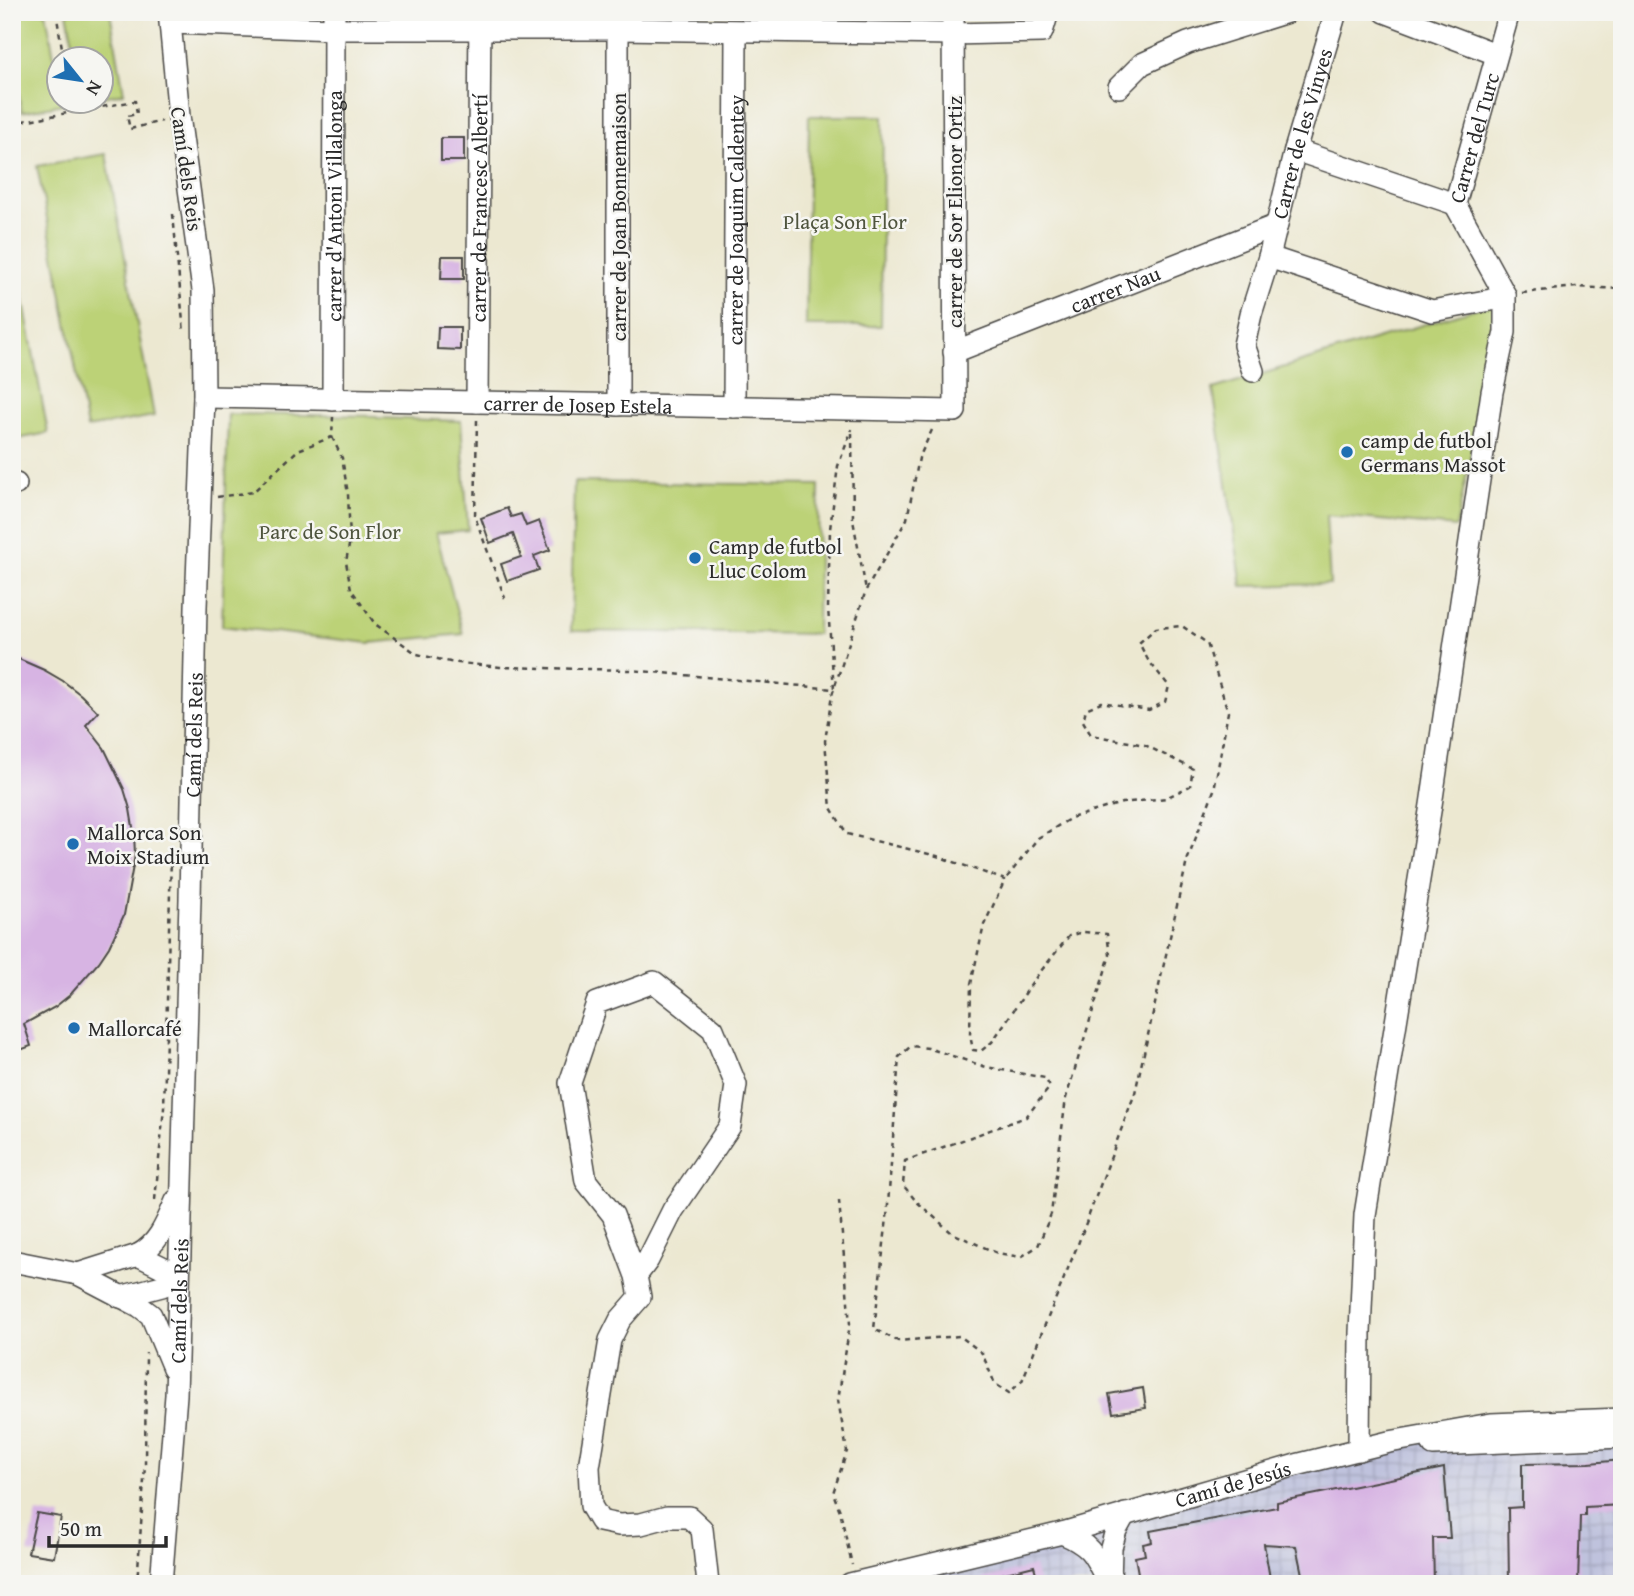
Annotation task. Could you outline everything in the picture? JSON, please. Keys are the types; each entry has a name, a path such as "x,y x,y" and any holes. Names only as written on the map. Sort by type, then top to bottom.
{"street":[{"name":"carrer de Sor Elionor Ortiz","path":"948,411 954,352 953,12"},
{"path":"1119,88 1142,64 1188,43 1287,12"},
{"name":"Carrer de les Vinyes","path":"1269,257 1295,150 1336,12"},
{"path":"1385,12 1496,54"},
{"name":"Carrer del Turc","path":"1504,295 1455,204 1509,12"},
{"path":"170,18 480,21 618,29 953,34 1045,22"},
{"name":"Camí dels Reis","path":"161,1584 176,1377 204,397 203,290 179,116 170,18"},
{"name":"carrer d'Antoni Villalonga","path":"333,400 334,21"},
{"name":"carrer de Francesc Albertí","path":"477,402 480,21"},
{"name":"carrer de Joan Bonnemaison","path":"618,29 618,405"},
{"name":"carrer de Joaquim Caldentey","path":"734,407 736,32"},
{"path":"1295,150 1455,204"},
{"name":"carrer Nau","path":"954,352 1277,225"},
{"path":"1253,371 1244,345 1269,257 1432,311 1504,295 1504,332 1492,393 1431,805 1365,1215 1359,1450"},
{"name":"carrer de Josep Estela","path":"204,397 734,407 849,419 948,411"},
{"path":"636,1276 648,1260 673,1210 730,1126 736,1085 713,1028 654,982 597,1003 570,1083 586,1181 613,1215 636,1276 640,1297 620,1320 610,1340 589,1467 591,1506 600,1521 619,1525 641,1524 667,1517 689,1517 702,1529 708,1584"},
{"path":"78,1274 148,1250 165,1227 182,1186"},
{"path":"138,1255 179,1279"},
{"path":"12,1261 78,1274 139,1306 151,1315 176,1377"},
{"path":"120,1297 179,1279"},
{"name":"Camí de Jesús","path":"853,1583 1062,1533 1296,1465 1389,1442 1491,1424 1622,1419"},
{"path":"1389,1442 1418,1446 1622,1437"},
{"path":"1110,1584 1111,1548 1116,1530 1125,1514"},
{"path":"1062,1533 1080,1541 1094,1553 1110,1584"}],"path":[{"path":"56,12 62,46"},
{"path":"116,104 135,101 137,114 127,117 130,129 179,116"},
{"path":"12,123 51,116"},
{"path":"173,215 184,335"},
{"path":"1504,295 1576,287 1622,289"},
{"path":"333,400 332,437 342,458 348,494 350,540 346,562 351,589 375,624 416,654 450,662 500,667 631,670 834,689"},
{"path":"477,402 475,517 505,598"},
{"path":"948,411 919,458 907,519 866,590 834,689 825,741 831,808 847,834 937,856 1005,880"},
{"path":"849,419 853,520 866,590"},
{"path":"834,689 828,608 830,529 838,466 849,419"},
{"path":"200,500 253,492 298,450 332,437"},
{"path":"1182,626 1207,643 1228,712 1214,790 1187,861 1135,1093 1022,1381 1009,1393 995,1384 982,1353 960,1336 898,1341 874,1329 887,1218 899,1057 911,1046 928,1048 986,1067 1045,1078 1050,1087 1026,1117 905,1161 903,1185 909,1193 952,1233 997,1253 1021,1256 1038,1246 1051,1214 1066,1098 1110,955 1107,934 1083,932 1069,936 1037,975 992,1042 981,1051 973,1050 970,1035 971,984 984,925 1005,880 1038,838 1071,818 1122,803 1166,798 1190,786 1193,769 1145,746 1091,735 1083,721 1086,709 1101,702 1149,710 1164,702 1169,686 1148,660 1139,643 1156,628 1182,626"},
{"path":"155,1210 164,1108 171,852"},
{"path":"839,1201 850,1324 838,1400 847,1451 833,1493 840,1511 853,1583"},
{"path":"138,1584 145,1465 144,1342"}],"shaded area":[{"path":"1622,1421 1622,1584 850,1584 1491,1424"}],"green space":[{"path":"12,12 46,12 52,46 46,46 46,107 22,112 12,58"},
{"path":"67,12 110,12 116,46 74,46"},
{"path":"116,47 124,93 116,94"},
{"name":"Plaça Son Flor","path":"809,116 883,116 881,326 806,326"},
{"path":"106,154 154,416 87,428 37,166"},
{"path":"12,238 48,433 12,440"},
{"name":"camp de futbol Germans Massot","path":"1491,304 1499,314 1456,527 1326,515 1330,584 1242,586 1213,389"},
{"name":"Parc de Son Flor","path":"228,414 376,416 461,421 468,530 436,533 463,634 369,643 222,626"},
{"name":"Camp de futbol Lluc Colom","path":"574,482 819,485 817,634 571,631"}],"building":[{"path":"441,138 464,138 464,161 441,161"},
{"path":"442,256 464,256 464,279 441,279"},
{"path":"438,327 460,327 460,350 437,349"},
{"path":"507,508 511,517 521,514 526,526 539,521 550,550 534,556 539,570 507,581 501,564 521,557 513,534 490,543 481,518"},
{"name":"Mallorca Son Moix Stadium","path":"12,656 63,681 98,712 86,725 104,748 124,789 134,833 135,855 124,915 109,947 70,995 55,1007 24,1024 31,1046 12,1053"},
{"path":"1143,1388 1146,1408 1113,1413 1109,1394"},
{"path":"1622,1460 1622,1505 1585,1507 1585,1516 1580,1516 1578,1584 1509,1584 1508,1508 1522,1507 1522,1464"},
{"path":"1444,1468 1450,1538 1433,1538 1434,1584 1304,1584 1296,1546 1264,1544 1271,1584 1140,1584 1135,1557 1145,1555 1143,1544 1152,1542 1150,1531 1277,1507 1277,1502"},
{"path":"37,1513 61,1517 54,1557 28,1553"},
{"path":"1034,1566 1039,1584 983,1584 982,1579"}],"place":[{"name":"camp de futbol Germans Massot","path":"1347,452"},
{"name":"Camp de futbol Lluc Colom","path":"695,558"},
{"name":"Mallorca Son Moix Stadium","path":"73,844"},
{"name":"Mallorcafé","path":"74,1028"}]}
